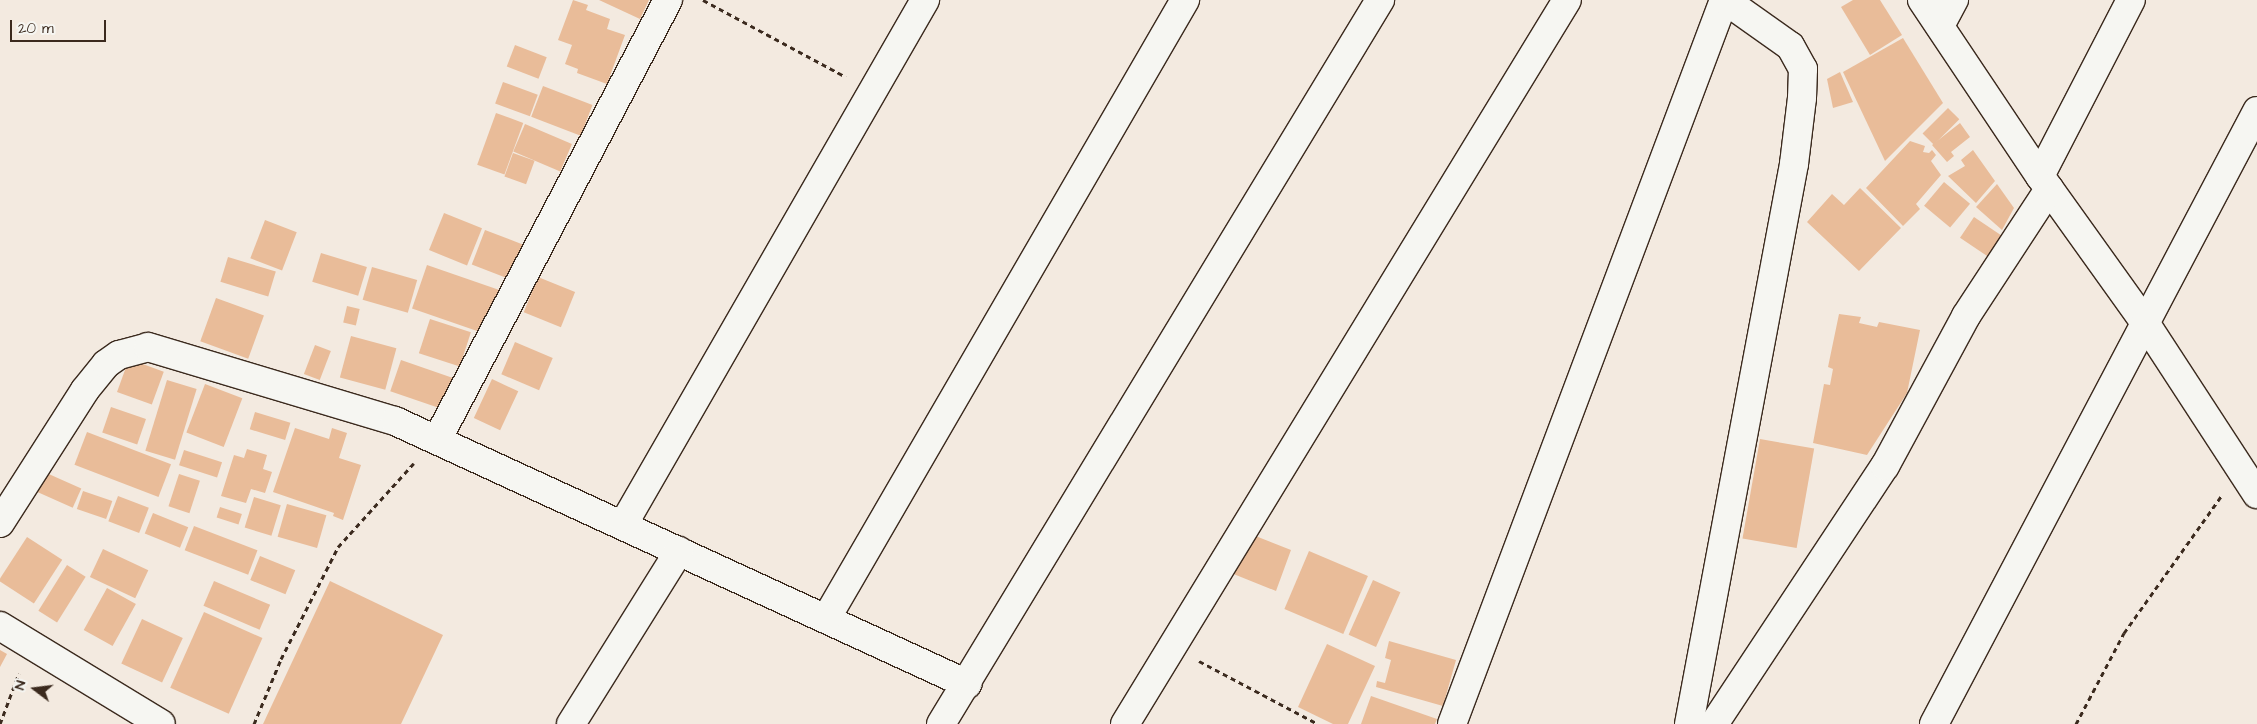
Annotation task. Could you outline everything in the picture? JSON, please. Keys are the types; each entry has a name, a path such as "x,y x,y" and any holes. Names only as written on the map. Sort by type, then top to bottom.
{"street":[{"path":"437,440 668,0"},
{"path":"623,526 925,0"},
{"path":"826,618 1185,0"},
{"path":"941,724 1380,0"},
{"path":"1125,724 1567,0"},
{"path":"1452,724 1725,0 1790,46 1803,69 1802,98 1794,164 1689,724"},
{"path":"1922,0 2045,182 2146,324 2257,494"},
{"path":"1940,26 1954,0"},
{"path":"1714,724 1885,466 1966,316 2045,182 2131,0"},
{"path":"1934,724 2257,111"},
{"path":"0,523 85,390 106,364 119,356 148,347 395,421 966,684"},
{"path":"571,724 679,551"},
{"path":"0,626 161,724"}],"path":[{"path":"703,0 873,91"},
{"path":"254,724 281,658 338,547 437,440"},
{"path":"2076,724 2124,633 2241,469"},
{"path":"0,724 30,643"},
{"path":"1172,647 1318,724"}],"building":[{"path":"573,0 588,5 586,10 610,19 607,29 625,35 607,84 577,73 578,69 565,64 572,45 558,40"},
{"path":"599,0 649,0 640,19"},
{"path":"1853,0 1880,0 1902,35 1870,55 1841,7"},
{"path":"1903,38 1943,103 1885,161 1843,72"},
{"path":"515,45 547,57 538,79 507,66"},
{"path":"1840,72 1853,102 1833,108 1827,79"},
{"path":"503,82 538,95 530,116 495,104"},
{"path":"543,86 592,105 581,136 531,117"},
{"path":"1948,108 1959,119 1934,145 1923,133"},
{"path":"496,113 523,123 504,175 477,165"},
{"path":"1960,123 1970,137 1951,152 1954,156 1947,162 1932,145"},
{"path":"525,124 572,144 560,172 513,152"},
{"path":"1910,141 1925,146 1923,152 1929,153 1932,150 1936,155 1931,161 1941,175 1916,204 1920,209 1903,226 1866,188"},
{"path":"1973,150 1995,181 1976,203 1948,176 1965,166 1961,160"},
{"path":"513,153 535,161 526,184 504,176"},
{"path":"1944,182 1970,204 1950,228 1924,206"},
{"path":"1997,184 2014,208 2002,230 1976,207"},
{"path":"1860,188 1901,228 1859,271 1807,222 1832,194 1844,205"},
{"path":"444,213 482,228 467,265 429,250"},
{"path":"1974,217 2002,236 1988,257 1960,238"},
{"path":"265,220 297,232 282,270 250,258"},
{"path":"485,230 526,246 513,280 472,265"},
{"path":"321,253 367,267 358,296 312,282"},
{"path":"228,257 276,272 268,296 220,282"},
{"path":"427,265 501,290 486,334 412,308"},
{"path":"372,267 417,280 408,313 363,300"},
{"path":"538,277 575,292 561,327 524,312"},
{"path":"216,298 264,315 248,359 200,341"},
{"path":"347,306 360,309 356,325 343,323"},
{"path":"1839,314 1861,317 1859,323 1877,327 1879,322 1920,330 1907,393 1867,455 1813,443 1824,384 1830,385 1833,369 1828,367"},
{"path":"430,319 471,332 460,367 419,353"},
{"path":"351,336 396,348 385,390 340,378"},
{"path":"515,342 553,358 539,390 501,374"},
{"path":"315,345 331,351 320,380 304,374"},
{"path":"129,359 164,372 152,405 117,392"},
{"path":"401,360 456,379 445,410 390,391"},
{"path":"492,379 518,391 500,430 474,418"},
{"path":"167,380 197,389 175,460 145,451"},
{"path":"205,384 242,398 224,447 186,433"},
{"path":"111,407 146,419 137,445 102,433"},
{"path":"255,412 290,423 285,440 250,429"},
{"path":"295,428 329,439 332,428 347,433 339,458 361,465 343,520 333,516 334,513 273,492"},
{"path":"87,432 171,464 158,497 74,465"},
{"path":"1760,439 1814,449 1797,548 1742,538"},
{"path":"247,449 267,455 263,469 272,472 265,493 251,489 246,503 221,496 234,455 244,458"},
{"path":"184,450 222,462 217,478 179,465"},
{"path":"42,471 81,488 73,508 33,490"},
{"path":"179,474 200,481 189,513 168,506"},
{"path":"83,491 112,501 106,519 77,509"},
{"path":"118,496 149,508 139,533 108,521"},
{"path":"254,497 281,505 271,536 245,528"},
{"path":"287,504 326,515 317,548 278,537"},
{"path":"220,507 242,514 238,525 217,517"},
{"path":"153,513 188,527 180,548 145,533"},
{"path":"194,526 257,550 248,575 185,550"},
{"path":"1253,535 1291,550 1276,591 1231,573 1245,557"},
{"path":"27,537 62,560 34,603 0,581 0,579"},
{"path":"103,549 148,570 135,598 90,577"},
{"path":"1309,551 1368,576 1343,634 1284,609"},
{"path":"260,556 295,570 285,594 250,580"},
{"path":"67,565 86,577 57,622 38,611"},
{"path":"1373,580 1400,592 1376,647 1349,635"},
{"path":"214,581 270,605 260,630 203,606"},
{"path":"330,581 443,635 401,724 263,724"},
{"path":"107,588 136,604 113,646 84,630"},
{"path":"204,612 262,638 229,714 170,688"},
{"path":"142,619 183,638 162,682 121,663"},
{"path":"1389,641 1456,660 1443,706 1376,687 1377,681 1385,683 1391,660 1385,658"},
{"path":"1327,644 1375,666 1348,724 1333,724 1298,707"},
{"path":"0,650 7,654 0,667"},
{"path":"1371,696 1437,719 1435,724 1361,724"}]}
